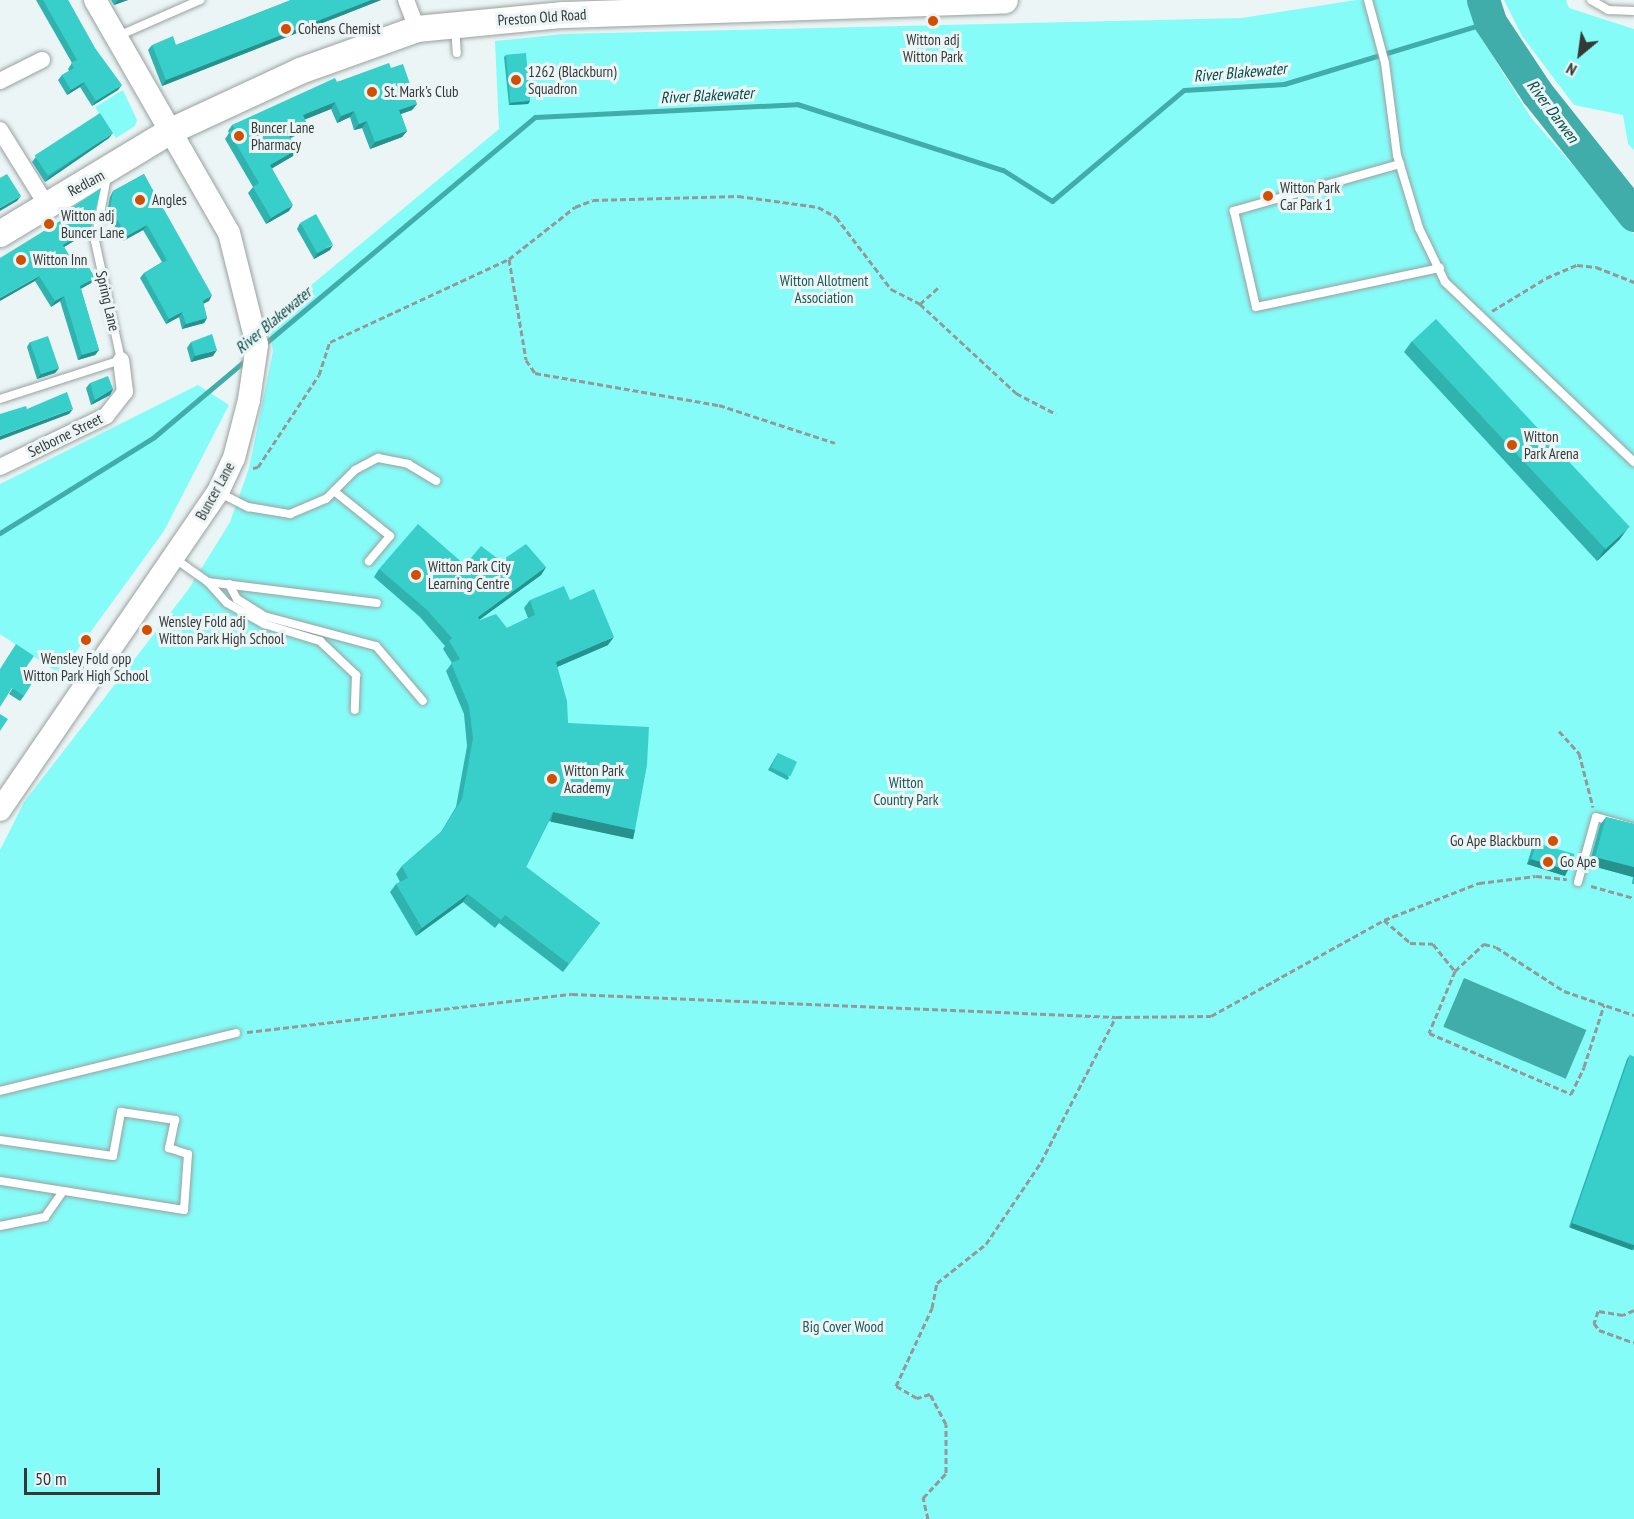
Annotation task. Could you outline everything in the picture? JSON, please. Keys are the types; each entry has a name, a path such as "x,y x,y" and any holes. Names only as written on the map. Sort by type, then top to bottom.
{"main road":[{"path":"95,0 171,131"},
{"name":"Preston Old Road","path":"171,131 300,71 394,40 417,29 455,23 563,8 1005,0"},
{"name":"Redlam","path":"0,234 46,204 108,171 171,131"},
{"name":"Buncer Lane","path":"0,810 174,558 223,482 249,400 257,345 229,233 171,131"}],"street":[{"path":"406,0 417,29"},
{"path":"0,81 42,60"},
{"path":"0,130 46,204"},
{"name":"Selborne Street","path":"0,467 106,416 125,392 121,360"}],"lane":[{"path":"115,37 200,0"},
{"path":"1368,0 1385,63 1400,164 1419,228 1445,282 1480,319 1634,462"},
{"path":"1591,0 1608,10 1634,10"},
{"path":"455,23 457,53"},
{"path":"1400,164 1234,211 1256,307 1440,268"},
{"name":"Spring Lane","path":"108,171 95,241 121,360"},
{"path":"0,399 121,360"},
{"path":"223,482 248,507 290,514 326,500 355,470 378,459 408,464 436,482"},
{"path":"334,491 390,536 369,561"},
{"path":"174,558 208,582 227,603 264,624 320,641 356,675 355,710"},
{"path":"208,582 376,603"},
{"path":"229,584 237,599 264,616 376,646 423,700"},
{"path":"1578,882 1596,817 1634,828"},
{"path":"0,1091 236,1033"},
{"path":"0,1140 113,1156 121,1112 175,1120 169,1148 188,1154 184,1210 62,1193 0,1181"},
{"path":"0,1226 45,1217 62,1193"}],"path":[{"path":"223,482 258,467 319,375 330,342 509,259 575,207 593,200 738,196 818,207 836,217 891,289 920,304 1016,393 1056,414"},
{"path":"509,259 526,360 535,373 719,405 835,444"},
{"path":"1480,319 1546,278 1577,265 1596,267 1634,282"},
{"path":"920,304 940,286"},
{"path":"1559,731 1579,753 1596,817"},
{"path":"236,1033 572,994 1116,1017 1211,1016 1384,920 1479,883 1536,876 1578,882 1634,898"},
{"path":"1384,920 1410,943 1433,944 1455,971"},
{"path":"1604,1005 1584,1067 1571,1094 1429,1034 1455,971 1484,944 1496,947 1564,991 1634,1015"},
{"path":"928,1519 923,1498 946,1473 946,1424 930,1394 917,1398 896,1386 932,1308 937,1283 986,1244 1041,1162 1116,1017"},
{"path":"1634,1310 1623,1315 1598,1311 1594,1323 1599,1330 1634,1343"}],"green space":[{"name":"Witton Country Park","path":"1356,0 1470,0 1482,39 1532,119 1634,234 1634,1519 0,1519 0,850 24,802 188,590 230,522 249,468 273,351 268,321 499,129 495,41 563,34 1242,18"},
{"path":"1504,0 1566,0 1569,8 1634,29 1634,150 1628,144 1623,115 1574,105 1522,36"},
{"path":"123,90 137,120 135,126 116,138 95,107"},
{"path":"198,385 229,405 164,531 60,674 0,634 0,484"}],"shaded area":[{"path":"1464,978 1586,1030 1566,1079 1443,1027"}],"building":[{"path":"43,0 68,0 95,48 122,85 96,101 84,82 71,90 62,75 74,68 71,63 77,60"},
{"path":"291,0 371,0 166,80 152,45 173,36 176,45"},
{"name":"1262 (Blackburn) Squadron","path":"526,53 530,101 510,103 506,55"},
{"path":"389,63 391,68 403,64 417,104 399,110 407,131 375,142 367,121 359,124 354,111 341,116 335,102 303,115 308,126 288,134 298,149 270,165 293,205 271,218 253,187 259,183 229,132 235,129 232,125 335,78 337,82"},
{"path":"100,113 113,133 48,176 35,155"},
{"path":"7,174 21,196 0,208 0,178"},
{"path":"144,174 212,295 203,301 207,318 186,324 182,312 169,319 144,273 167,260 147,225 127,236 110,208 113,191"},
{"path":"101,188 91,228 63,245 77,269 87,264 95,278 80,286 99,350 82,355 64,296 55,301 39,276 0,298 0,258 73,213 70,209"},
{"path":"316,214 333,245 317,253 300,223"},
{"path":"1436,319 1630,527 1606,549 1412,342"},
{"path":"212,334 217,350 195,356 191,342"},
{"path":"48,336 59,368 41,374 30,342"},
{"path":"108,376 113,389 95,400 90,383"},
{"path":"67,392 73,409 0,436 0,414 26,406 27,409"},
{"name":"Witton Park Academy","path":"418,524 465,565 481,546 501,561 526,544 546,567 478,617 480,620 496,614 507,628 535,615 530,600 564,586 570,600 594,589 614,637 556,662 567,701 568,723 649,727 647,765 635,830 553,812 526,867 600,923 569,964 505,915 501,920 468,894 422,928 396,884 408,878 402,866 442,831 462,799 473,738 469,706 451,663 460,659 449,641 452,638 426,609 379,569"},
{"path":"16,644 34,656 25,669 36,677 24,696 12,688 0,707 0,669"},
{"path":"0,714 8,719 0,731"},
{"path":"778,753 797,762 790,776 771,768"},
{"path":"1606,817 1634,824 1634,867 1595,857"},
{"path":"1536,843 1574,854 1570,870 1531,859"},
{"path":"1630,1055 1634,1057 1634,1245 1572,1223"}],"waterway":[{"name":"River Darwen","path":"1483,0 1490,22 1537,93 1634,215"},
{"name":"River Blakewater","path":"262,346 535,117 797,104 1003,170 1052,201 1184,90 1284,84 1490,22"},
{"name":"River Blakewater","path":"0,533 154,437 248,358"}],"place":[{"name":"Witton adj Witton Park","path":"933,21"},
{"name":"Cohens Chemist","path":"286,29"},
{"name":"1262 (Blackburn) Squadron","path":"516,80"},
{"name":"St. Mark's Club","path":"372,92"},
{"name":"Buncer Lane Pharmacy","path":"239,136"},
{"name":"Witton Park Car Park 1","path":"1268,196"},
{"name":"Angles","path":"140,200"},
{"name":"Witton adj Buncer Lane","path":"49,224"},
{"name":"Witton Inn","path":"21,260"},
{"name":"Witton Park Arena","path":"1512,445"},
{"name":"Witton Park City Learning Centre","path":"416,575"},
{"name":"Wensley Fold adj Witton Park High School","path":"147,630"},
{"name":"Wensley Fold opp Witton Park High School","path":"86,640"},
{"name":"Witton Park Academy","path":"552,779"},
{"name":"Go Ape Blackburn","path":"1553,841"},
{"name":"Go Ape","path":"1548,862"}],"park label":[{"name":"Witton Allotment Association","path":"824,288"},
{"name":"Big Cover Wood","path":"843,1327"}]}
